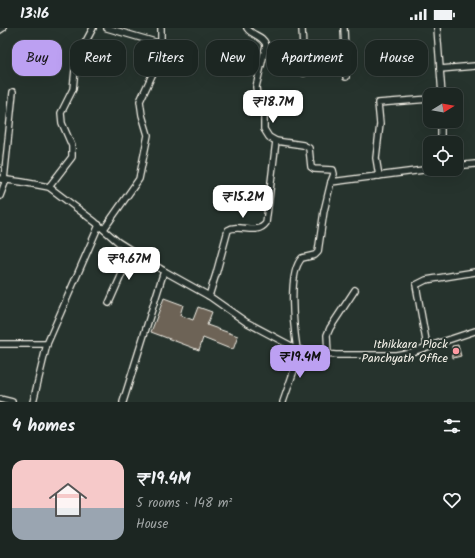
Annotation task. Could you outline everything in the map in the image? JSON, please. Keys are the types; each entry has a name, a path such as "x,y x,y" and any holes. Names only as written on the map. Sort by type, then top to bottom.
{"street":[{"path":"49,187 72,157 72,146 62,123 61,113 73,89 76,60 93,28"},
{"path":"107,28 148,40"},
{"path":"161,28 162,40"},
{"path":"247,28 250,33 263,39 266,44 256,87 257,96 262,106 264,129 269,137 276,141 307,146 310,150 311,167 314,169 333,170 334,174 324,210 318,252 315,255 302,258 297,266 294,287 293,318 299,350 283,402"},
{"path":"302,28 303,40"},
{"path":"344,28 346,77"},
{"path":"437,28 441,88"},
{"path":"440,69 475,66"},
{"path":"104,229 139,179 148,135 142,115 140,101 152,76"},
{"path":"0,196 13,92"},
{"path":"379,176 376,158 380,124 378,103 423,100"},
{"path":"209,296 228,230 233,228 258,228 265,225 276,141"},
{"path":"463,165 475,164"},
{"path":"331,182 423,170"},
{"path":"3,180 49,187 99,225 118,242 209,296 246,322 299,350 328,355 396,355 412,352 475,331"},
{"path":"33,402 47,344 99,225"},
{"path":"109,303 132,251"},
{"path":"123,402 164,270"},
{"path":"427,346 416,285 426,280 475,272"},
{"path":"328,355 327,336 330,328 355,290"},
{"path":"0,344 47,344"},
{"path":"0,399 12,402"}],"building":[{"path":"164,298 183,305 180,315 193,320 198,307 212,312 207,325 238,336 233,350 203,338 199,350 151,332"},
{"name":"Ithikkara Plock Panchyath Office","path":"458,345 461,356 453,358 452,346"}],"place":[{"name":"Ithikkara Plock Panchyath Office","path":"456,351"}]}
